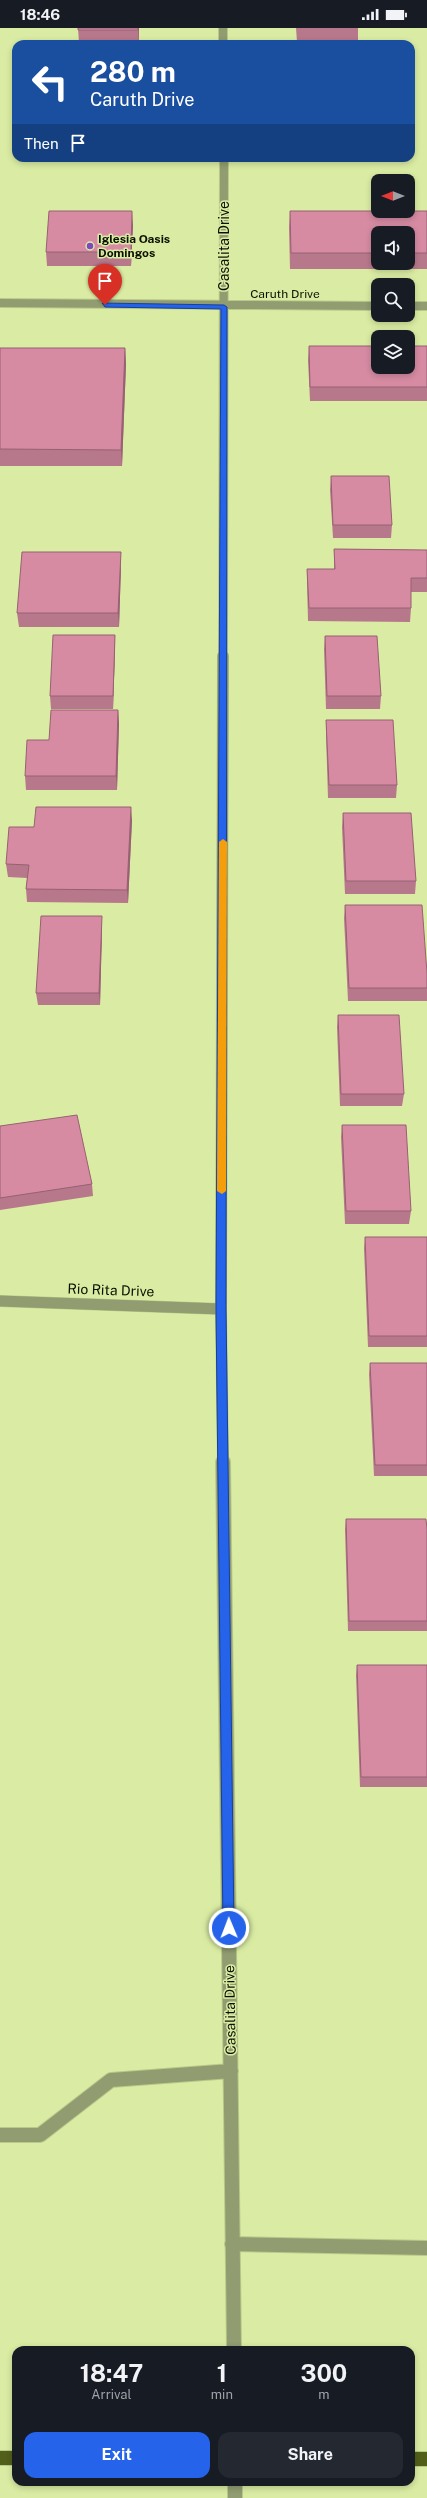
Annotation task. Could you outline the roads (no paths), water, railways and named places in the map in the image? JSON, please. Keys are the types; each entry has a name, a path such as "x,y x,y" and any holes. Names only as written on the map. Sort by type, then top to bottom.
{"main road":[{"path":"0,2458 12,2458"},
{"path":"415,2459 427,2459"}],"street":[{"path":"223,28 223,40"},
{"name":"Casalita Drive","path":"224,162 221,1309 234,2346"},
{"name":"Caruth Drive","path":"0,303 224,307 371,306"},
{"path":"415,306 427,306"},
{"name":"Rio Rita Drive","path":"0,1301 221,1309"},
{"path":"0,2135 40,2135 111,2080 231,2071"},
{"path":"232,2244 427,2248"},
{"path":"234,2498 235,2486"}],"place":[{"name":"Iglesia Oasis Domingos","path":"90,246"}]}
